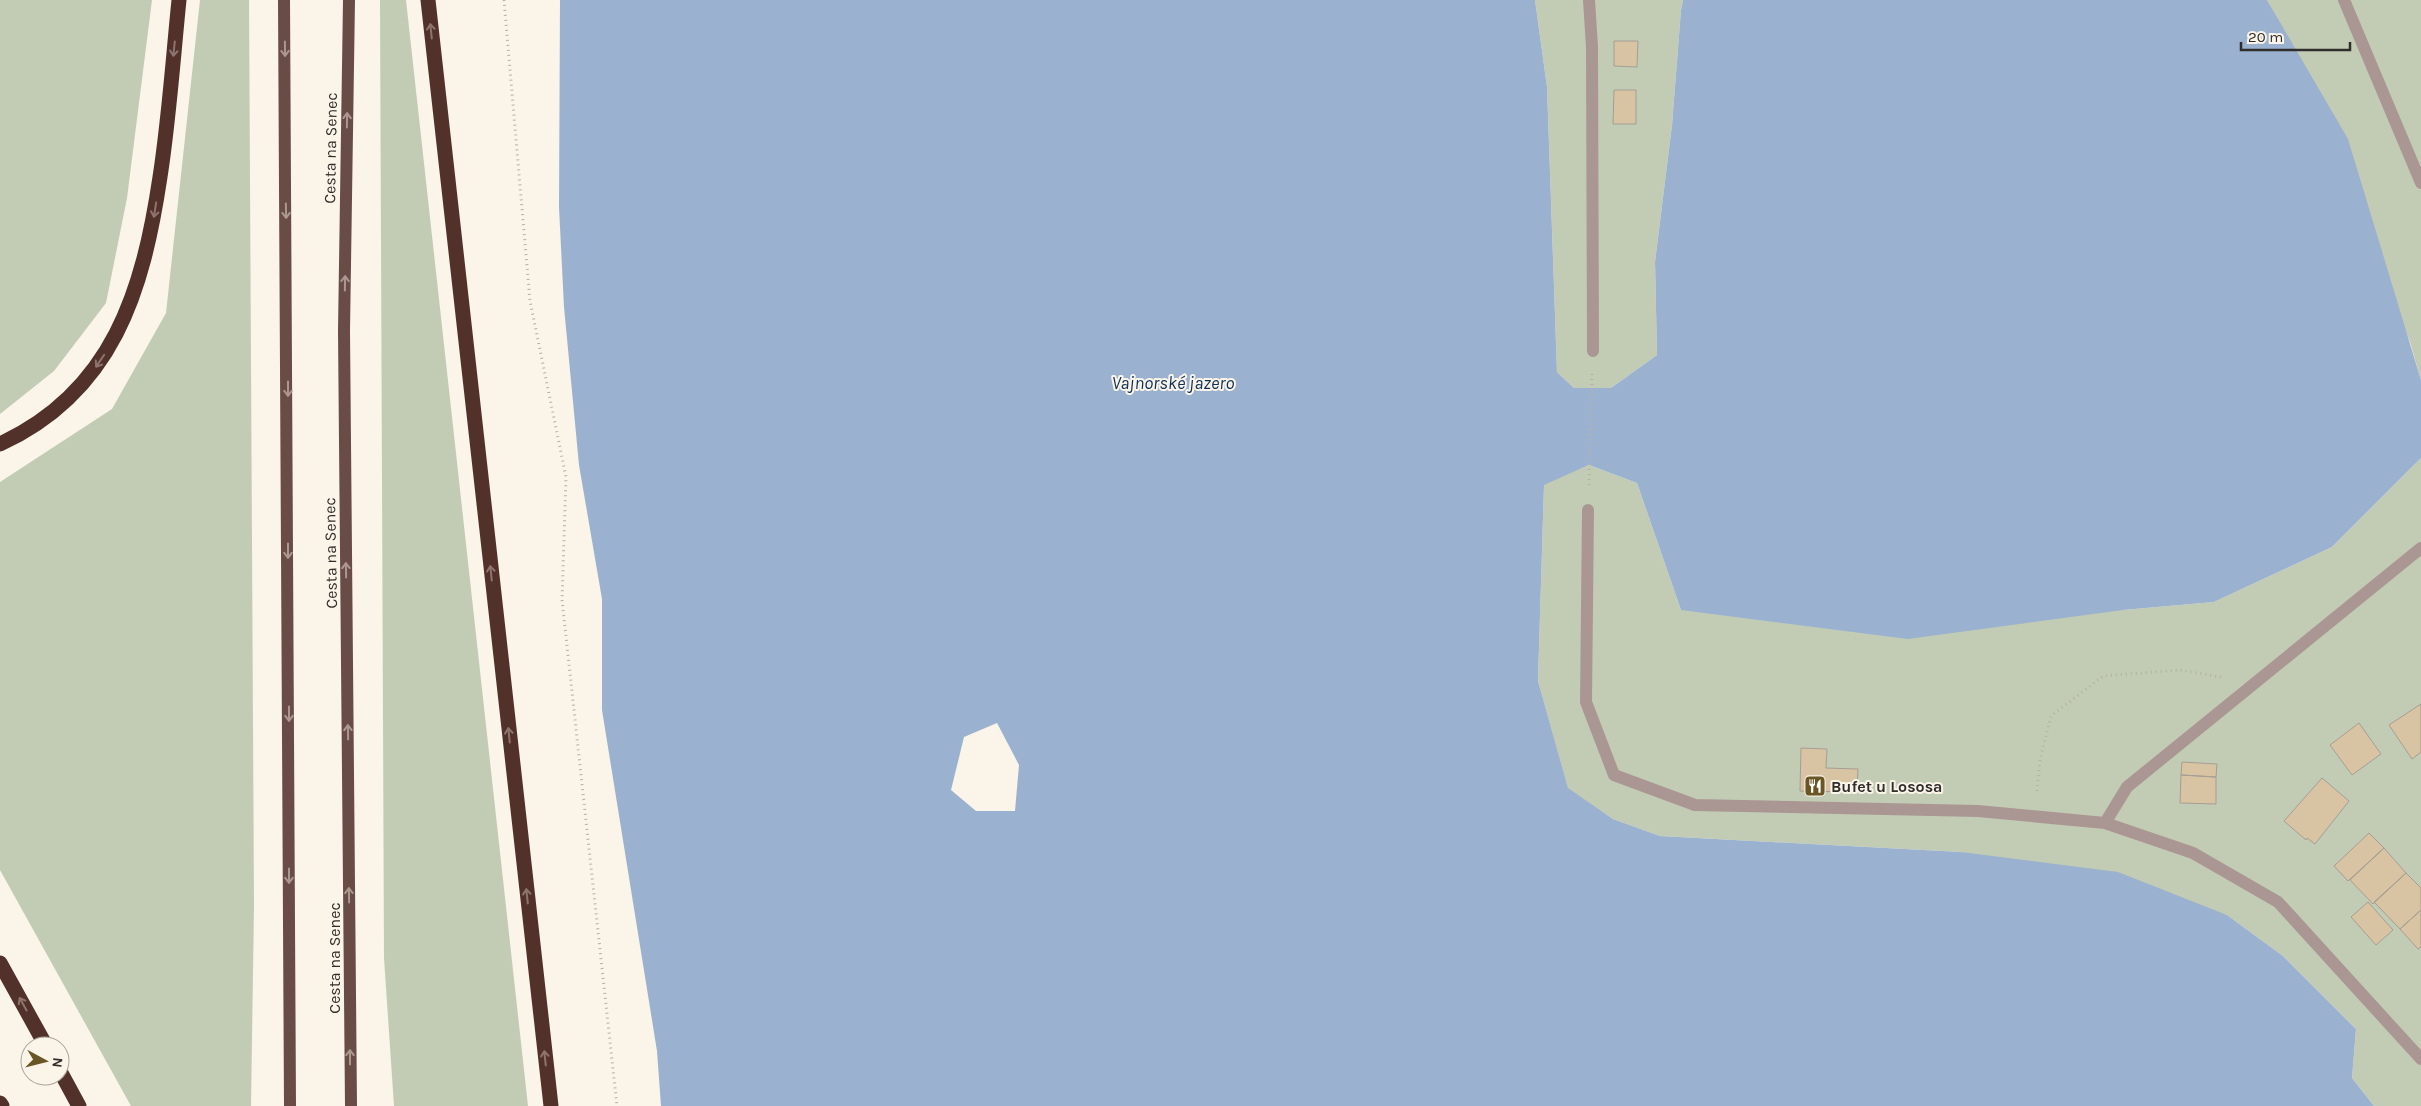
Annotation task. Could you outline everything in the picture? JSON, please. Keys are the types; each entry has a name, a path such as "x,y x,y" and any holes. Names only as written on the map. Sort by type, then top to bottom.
{"highway":[{"path":"0,444 41,422 77,388 108,349 130,305 147,252 154,217 165,143 179,0"},
{"path":"428,0 551,1106"},
{"path":"0,963 40,1036"},
{"path":"68,1086 79,1106"}],"main road":[{"path":"284,0 290,1106"},
{"name":"Cesta na Senec","path":"349,0 344,331 351,1106"}],"lane":[{"path":"1590,0 1592,47 1593,351"},
{"path":"2344,0 2421,183"},
{"path":"1588,510 1586,702 1614,775 1695,805 1978,811 2034,816 2105,824 2192,853 2278,902 2421,1059"},
{"path":"2105,824 2127,787 2421,548"}],"path":[{"path":"504,0 530,301 566,478 562,600 617,1106"},
{"path":"1588,510 1593,351"},
{"path":"2034,816 2040,758 2051,716 2103,676 2180,670 2256,682"}],"green space":[{"path":"0,0 152,0 127,198 106,303 54,371 0,414"},
{"path":"200,0 249,0 254,905 251,1106 131,1106 0,870 0,482 112,409 166,313"},
{"path":"380,0 406,0 528,1106 394,1106 384,958"},
{"path":"1535,0 1683,0 1672,125 1655,262 1657,355 1611,388 1574,388 1557,372 1547,87"},
{"path":"2267,0 2421,0 2421,380 2410,342 2296,53"},
{"path":"2421,458 2421,1106 2374,1106 2352,1078 2356,1029 2283,956 2227,915 1961,852 1660,836 1613,819 1568,789 1538,681 1544,484 1589,465 1637,483 1681,610 2123,610 2214,602 2332,547"}],"water":[{"name":"Vajnorské jazero","path":"560,0 1535,0 1547,87 1557,372 1574,388 1611,388 1657,355 1655,262 1672,125 1683,0 2267,0 2348,139 2421,380 2421,458 2332,547 2214,602 2123,610 1908,639 1681,610 1637,483 1589,465 1544,485 1538,681 1568,788 1613,819 1660,836 1961,852 2118,872 2227,915 2283,956 2356,1029 2352,1078 2374,1106 661,1106 657,1051 602,710 602,599 579,465 564,307 559,207","holes":["997,723 1019,765 1015,811 976,811 951,790 964,737"]}],"building":[{"path":"1614,41 1638,41 1637,67 1614,66"},
{"path":"1614,90 1636,90 1636,124 1613,124"},
{"path":"2421,704 2421,752 2412,759 2389,725"},
{"path":"2359,723 2381,754 2352,775 2330,745"},
{"path":"1801,748 1827,749 1826,768 1858,769 1857,792 1800,791"},
{"path":"2182,762 2217,764 2216,777 2181,775"},
{"path":"2181,775 2216,777 2216,804 2180,803"},
{"path":"2322,778 2349,801 2315,844 2307,838 2306,840 2284,821"},
{"path":"2369,833 2384,848 2348,881 2334,866"},
{"path":"2384,848 2406,873 2373,904 2350,880"},
{"path":"2406,873 2421,888 2421,910 2400,929 2374,902"},
{"path":"2368,902 2393,930 2376,945 2351,917"},
{"path":"2421,910 2421,947 2418,949 2400,929"}],"place":[{"name":"Bufet u Lososa","path":"1815,786"}]}
